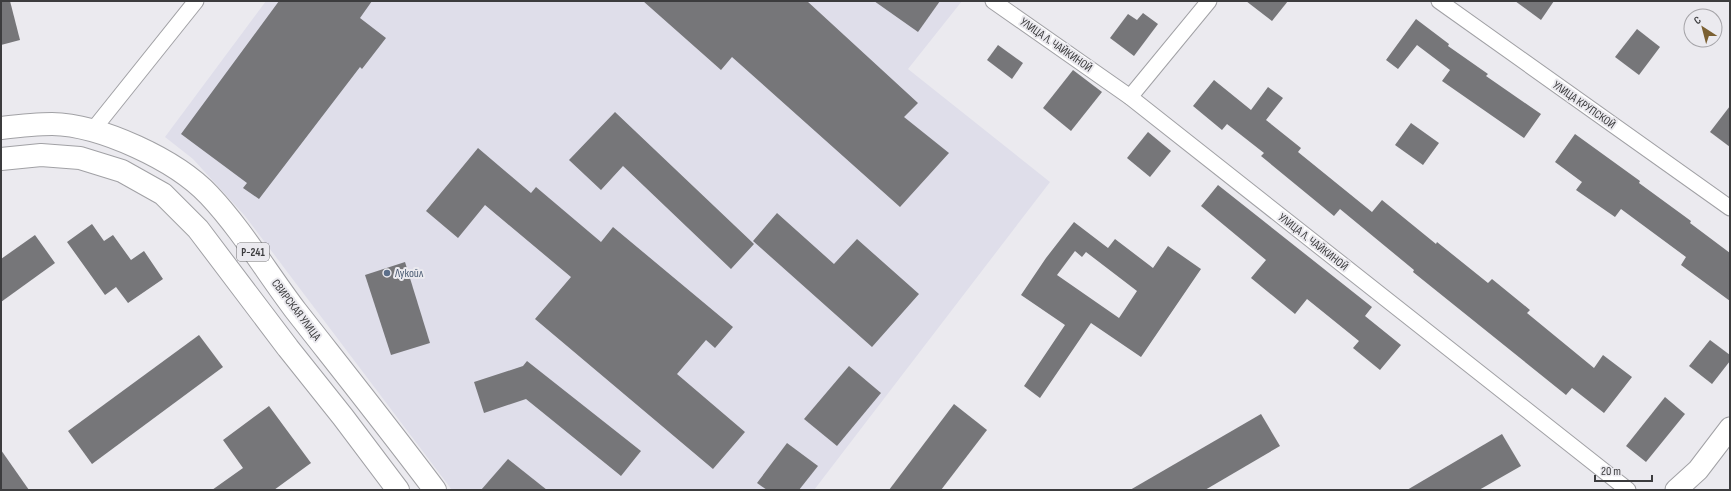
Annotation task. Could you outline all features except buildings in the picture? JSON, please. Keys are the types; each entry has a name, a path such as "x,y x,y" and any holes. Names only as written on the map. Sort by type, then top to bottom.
{"highway":[{"name":"СВИРСКАЯ УЛИЦА","path":"1,128 53,124 92,131 128,144 171,164 208,194 233,224 282,293 436,490"},
{"name":"Р-241","path":"1,159 41,155 80,158 122,171 163,194 198,229 398,490"}],"main road":[{"path":"1676,490 1698,470 1730,428"}],"street":[{"path":"92,131 196,1"},
{"name":"УЛИЦА Л. ЧАЙКИНОЙ","path":"993,1 1130,97 1628,490"},
{"path":"1130,97 1210,1"},
{"name":"УЛИЦА КРУПСКОЙ","path":"1438,1 1730,208"}],"shaded area":[{"path":"266,1 962,1 908,69 1050,182 814,490 452,490 245,216 193,159 165,137"}],"place":[{"name":"Лукойл","path":"387,273"}]}
